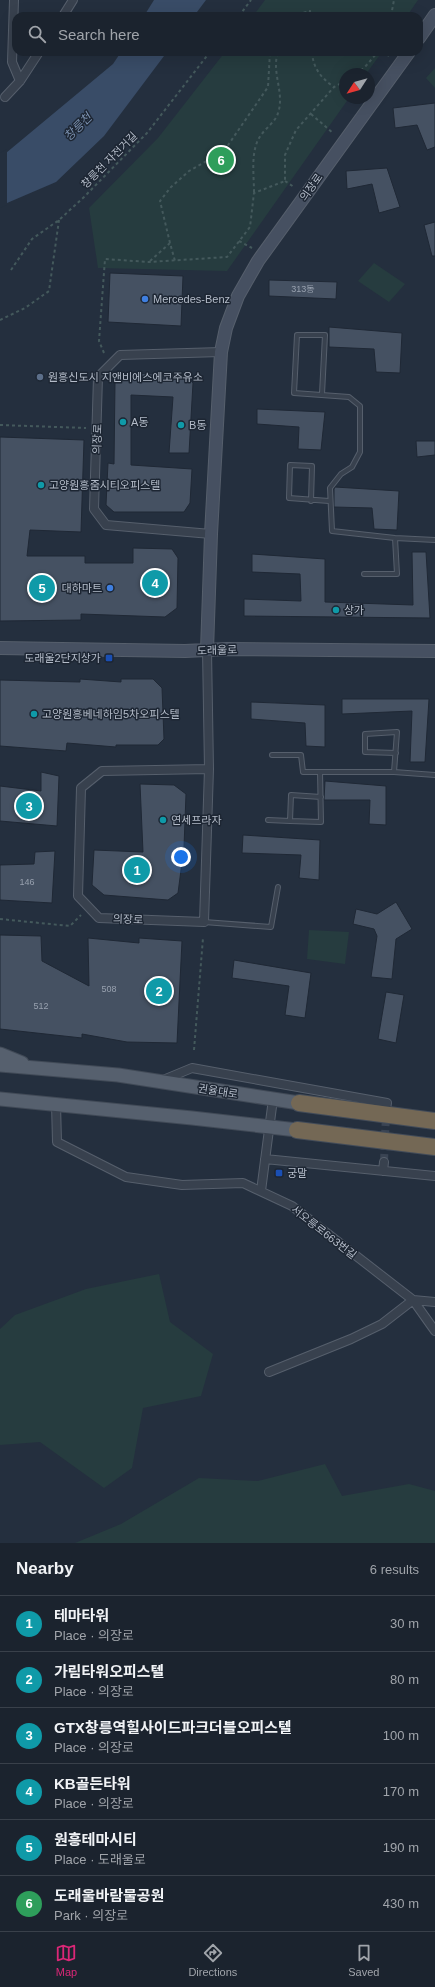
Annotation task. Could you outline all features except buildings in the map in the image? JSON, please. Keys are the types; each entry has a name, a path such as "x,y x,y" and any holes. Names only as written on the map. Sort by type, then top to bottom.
{"highway":[{"name":"권율대로","path":"299,1103 435,1121"},
{"path":"297,1130 435,1147"}],"main road":[{"path":"0,1054 31,1067"},
{"name":"권율대로","path":"0,1065 118,1075 299,1103"},
{"path":"4,1102 56,1104 297,1130"}],"street":[{"path":"14,0 14,12"},
{"path":"66,12 73,0"},
{"path":"423,32 435,15"},
{"path":"12,56 12,62 20,81"},
{"path":"5,97 20,81 36,56"},
{"name":"의장로","path":"210,769 102,771 81,788 78,896 99,918 204,922 210,769 207,650 211,534 221,352 226,328 238,296 258,261 406,56"},
{"name":"의장로","path":"211,534 106,525 94,509 98,377 120,355 221,352"},
{"name":"도래울로","path":"0,648 185,651 435,651"},
{"path":"160,1082 192,1068 387,1103 386,1109"},
{"path":"261,1192 273,1099"},
{"name":"서오릉로663번길","path":"56,1104 57,1142 126,1177 182,1185 243,1183 292,1206 413,1300 435,1331"},
{"path":"265,1159 435,1176"},
{"path":"383,1171 384,1162"},
{"path":"269,1372 351,1340 382,1324 413,1300 435,1302"}],"lane":[{"path":"322,394 324,335 297,335 294,393 349,397 360,406 360,452 352,467 341,474 330,488 332,531 395,538 435,540"},
{"path":"311,501 312,466 290,465 289,498 311,501 330,501"},
{"path":"364,574 397,574 395,538"},
{"path":"394,772 396,753 397,732 365,734 365,752 396,753"},
{"path":"272,755 301,755 303,772 394,772 435,775"},
{"path":"268,820 321,822 320,772"},
{"path":"290,821 291,795 321,797"},
{"path":"204,922 270,927 278,887"}],"path":[{"path":"242,12 251,0"},
{"path":"392,12 394,0"},
{"name":"창릉천 자전거길","path":"11,270 32,239 59,220 147,133 207,56"},
{"path":"174,261 160,202 171,187 189,171 224,151 268,87 270,56"},
{"path":"104,353 99,341 105,259 149,262 227,257 250,227 254,193 254,154 260,136 278,114 280,98 275,60 276,56"},
{"path":"312,56 313,61 323,79 334,86"},
{"path":"364,68 374,56"},
{"path":"285,181 285,155 296,130 334,86 339,84"},
{"path":"311,114 333,133"},
{"path":"254,193 285,181"},
{"path":"285,181 294,187"},
{"path":"0,320 25,308 49,291 59,220"},
{"path":"239,240 252,248"},
{"path":"149,262 170,243"},
{"path":"0,425 86,428"},
{"path":"0,919 70,926 81,915"},
{"path":"194,1050 203,938"}],"green space":[{"path":"265,0 418,0 410,12 256,12"},
{"path":"222,56 379,56 370,68 339,68 339,104 345,104 227,271 98,268 89,208 158,138"},
{"path":"435,68 435,88 426,78"},
{"path":"374,263 405,284 389,302 358,281"},
{"path":"309,930 349,932 345,964 307,959"},
{"path":"159,1274 170,1322 213,1354 201,1396 143,1408 132,1468 104,1488 40,1442 0,1445 0,1329 15,1315 86,1289"},
{"path":"325,1464 342,1496 409,1484 435,1491 435,1543 75,1543 121,1524 199,1478 258,1481"}],"water":[{"path":"154,0 206,0 197,12 146,12"},
{"name":"창릉천","path":"118,56 164,56 104,136 56,182 0,206 6,153 113,64"}],"pier":[{"path":"7,149 7,205 0,208 0,153"}],"tunnel":[{"path":"384,1162 386,1113"}],"place":[{"name":"도래울바람물공원","path":"221,160"},
{"name":"Mercedes-Benz","path":"145,299"},
{"name":"원흥신도시 지앤비에스에코주유소","path":"40,377"},
{"name":"A동","path":"123,422"},
{"name":"B동","path":"181,425"},
{"name":"고양원흥줌시티오피스텔","path":"41,485"},
{"name":"KB골든타워","path":"155,583"},
{"name":"원흥테마시티","path":"42,588"},
{"name":"대하마트","path":"110,588"},
{"name":"상가","path":"336,610"},
{"name":"도래울2단지상가","path":"109,658"},
{"name":"고양원흥베네하임5차오피스텔","path":"34,714"},
{"name":"GTX창릉역힐사이드파크더블오피스텔","path":"29,806"},
{"name":"연세프라자","path":"163,820"},
{"name":"테마타워","path":"137,870"},
{"name":"가림타워오피스텔","path":"159,991"},
{"name":"궁말","path":"279,1173"}]}
